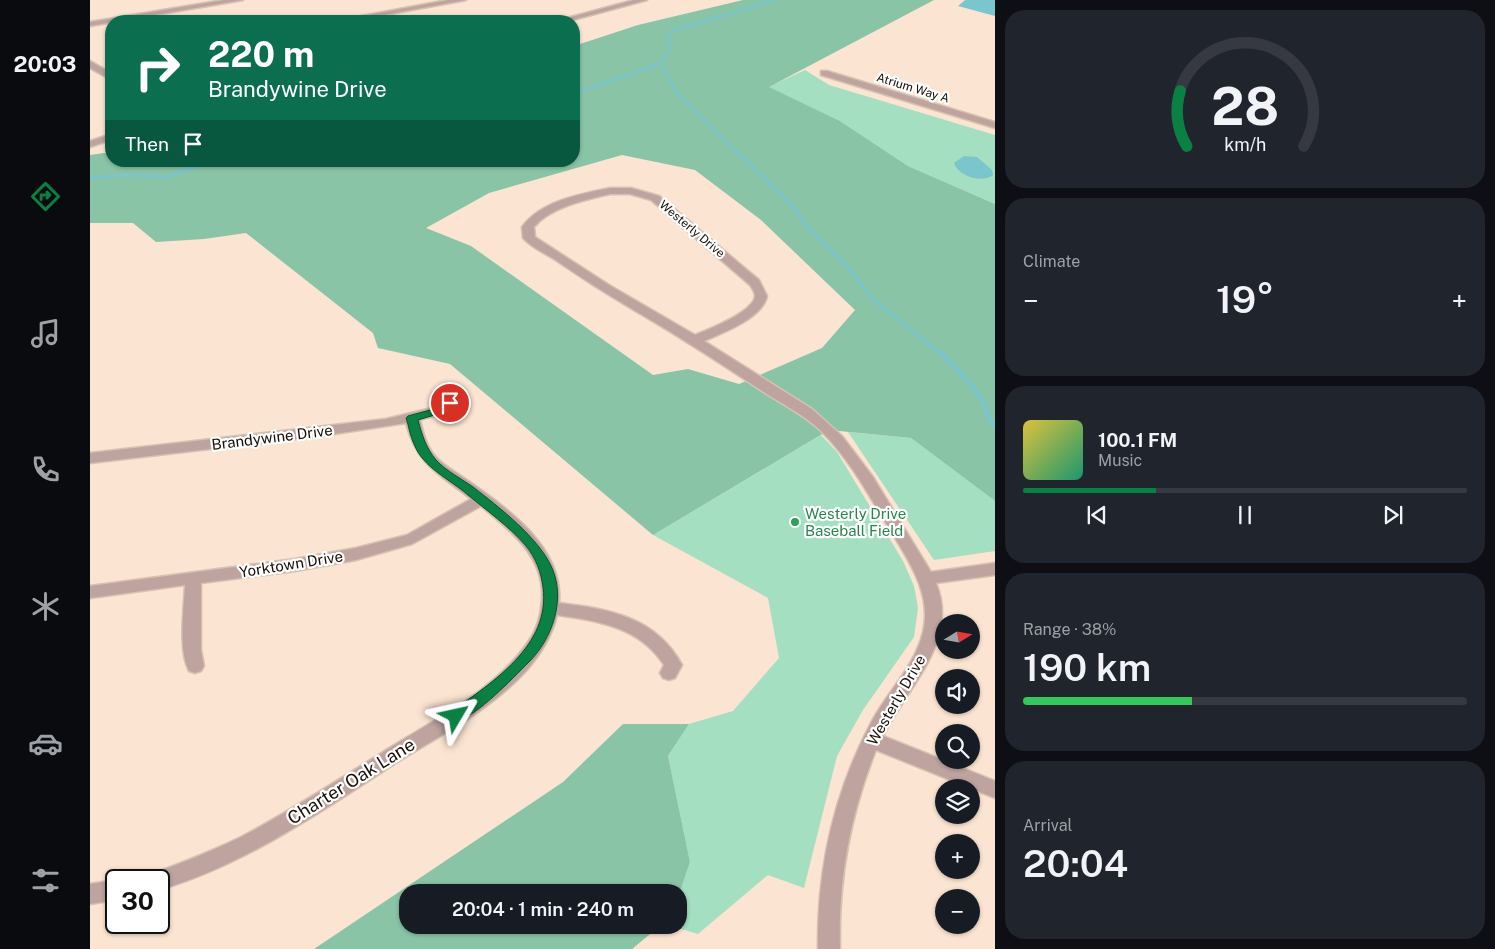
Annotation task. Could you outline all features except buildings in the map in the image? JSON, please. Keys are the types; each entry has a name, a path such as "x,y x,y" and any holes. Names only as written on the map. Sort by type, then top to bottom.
{"street":[{"path":"148,15 239,0"},
{"path":"374,15 462,0"},
{"path":"580,16 643,0"},
{"path":"159,4 167,12"},
{"path":"90,24 105,22"},
{"path":"91,64 105,63"},
{"path":"91,64 105,73"},
{"name":"Atrium Way A","path":"824,73 995,125"},
{"path":"90,144 105,139"},
{"name":"Westerly Drive","path":"694,340 754,309 761,299 759,290 746,275 655,198 627,190 602,192 558,208 536,218 530,223 528,228 529,238 540,247 694,340 812,417 840,444 874,490 916,556 926,578 934,611 932,630 926,649 873,740 859,768 836,846 829,903 829,949"},
{"name":"Brandywine Drive","path":"90,458 334,430 412,418 437,411 450,403"},
{"name":"Charter Oak Lane","path":"170,877 210,862 260,837 359,778 465,710 511,673 535,648 542,635 550,608 546,569 530,543 427,457 420,445 412,418"},
{"name":"Yorktown Drive","path":"90,592 316,562 412,539 480,500"},
{"path":"926,578 995,569"},
{"path":"193,578 192,642 195,666"},
{"path":"550,608 606,617 632,626 663,648 673,665 669,673"},
{"path":"873,740 995,790"},
{"path":"90,894 105,892"}],"green space":[{"path":"743,0 934,0 769,87 840,121 908,166 995,204 995,501 911,438 829,430 653,535 450,364 378,348 373,333 246,233 204,239 156,242 133,223 90,223 90,155 105,153 105,167 580,167 580,44 638,25","holes":["622,155 695,170 761,220 855,310 822,348 739,384 688,369 653,375 471,246 426,228 489,193"]},
{"path":"805,70 829,85 995,135 995,204 908,166 840,121 768,87"},
{"path":"848,432 911,438 995,501 995,551 934,560"},
{"path":"821,435 837,452 903,561 914,586 918,608 914,637 863,710 837,756 804,888 768,875 698,934 687,931 687,884 683,884 690,862 668,756 689,724 733,711 779,658 768,598 653,535"},
{"path":"623,724 689,724 668,756 690,862 683,884 411,884 563,782"},
{"path":"399,892 399,934 650,934 632,949 314,949"}],"water":[{"path":"965,0 995,0 995,16 958,6"},
{"path":"964,156 977,157 992,170 993,175 988,178 977,179 960,172 954,163"}],"waterway":[{"path":"661,63 670,49 667,38 673,31 774,0"},
{"path":"580,92 661,63"},
{"path":"661,63 677,93 739,155"},
{"path":"738,153 791,204 811,231 845,264 874,300 942,355"},
{"path":"90,178 131,175 169,177 197,167"},
{"path":"941,353 977,392 989,419 995,426"}],"place":[{"name":"Westerly Drive Baseball Field","path":"795,522"}],"route":[{"path":"450,403 437,411 412,418 420,445 434,464 495,511 530,543 546,569 550,595 550,608 542,635 535,648 497,686 456,716"}]}
